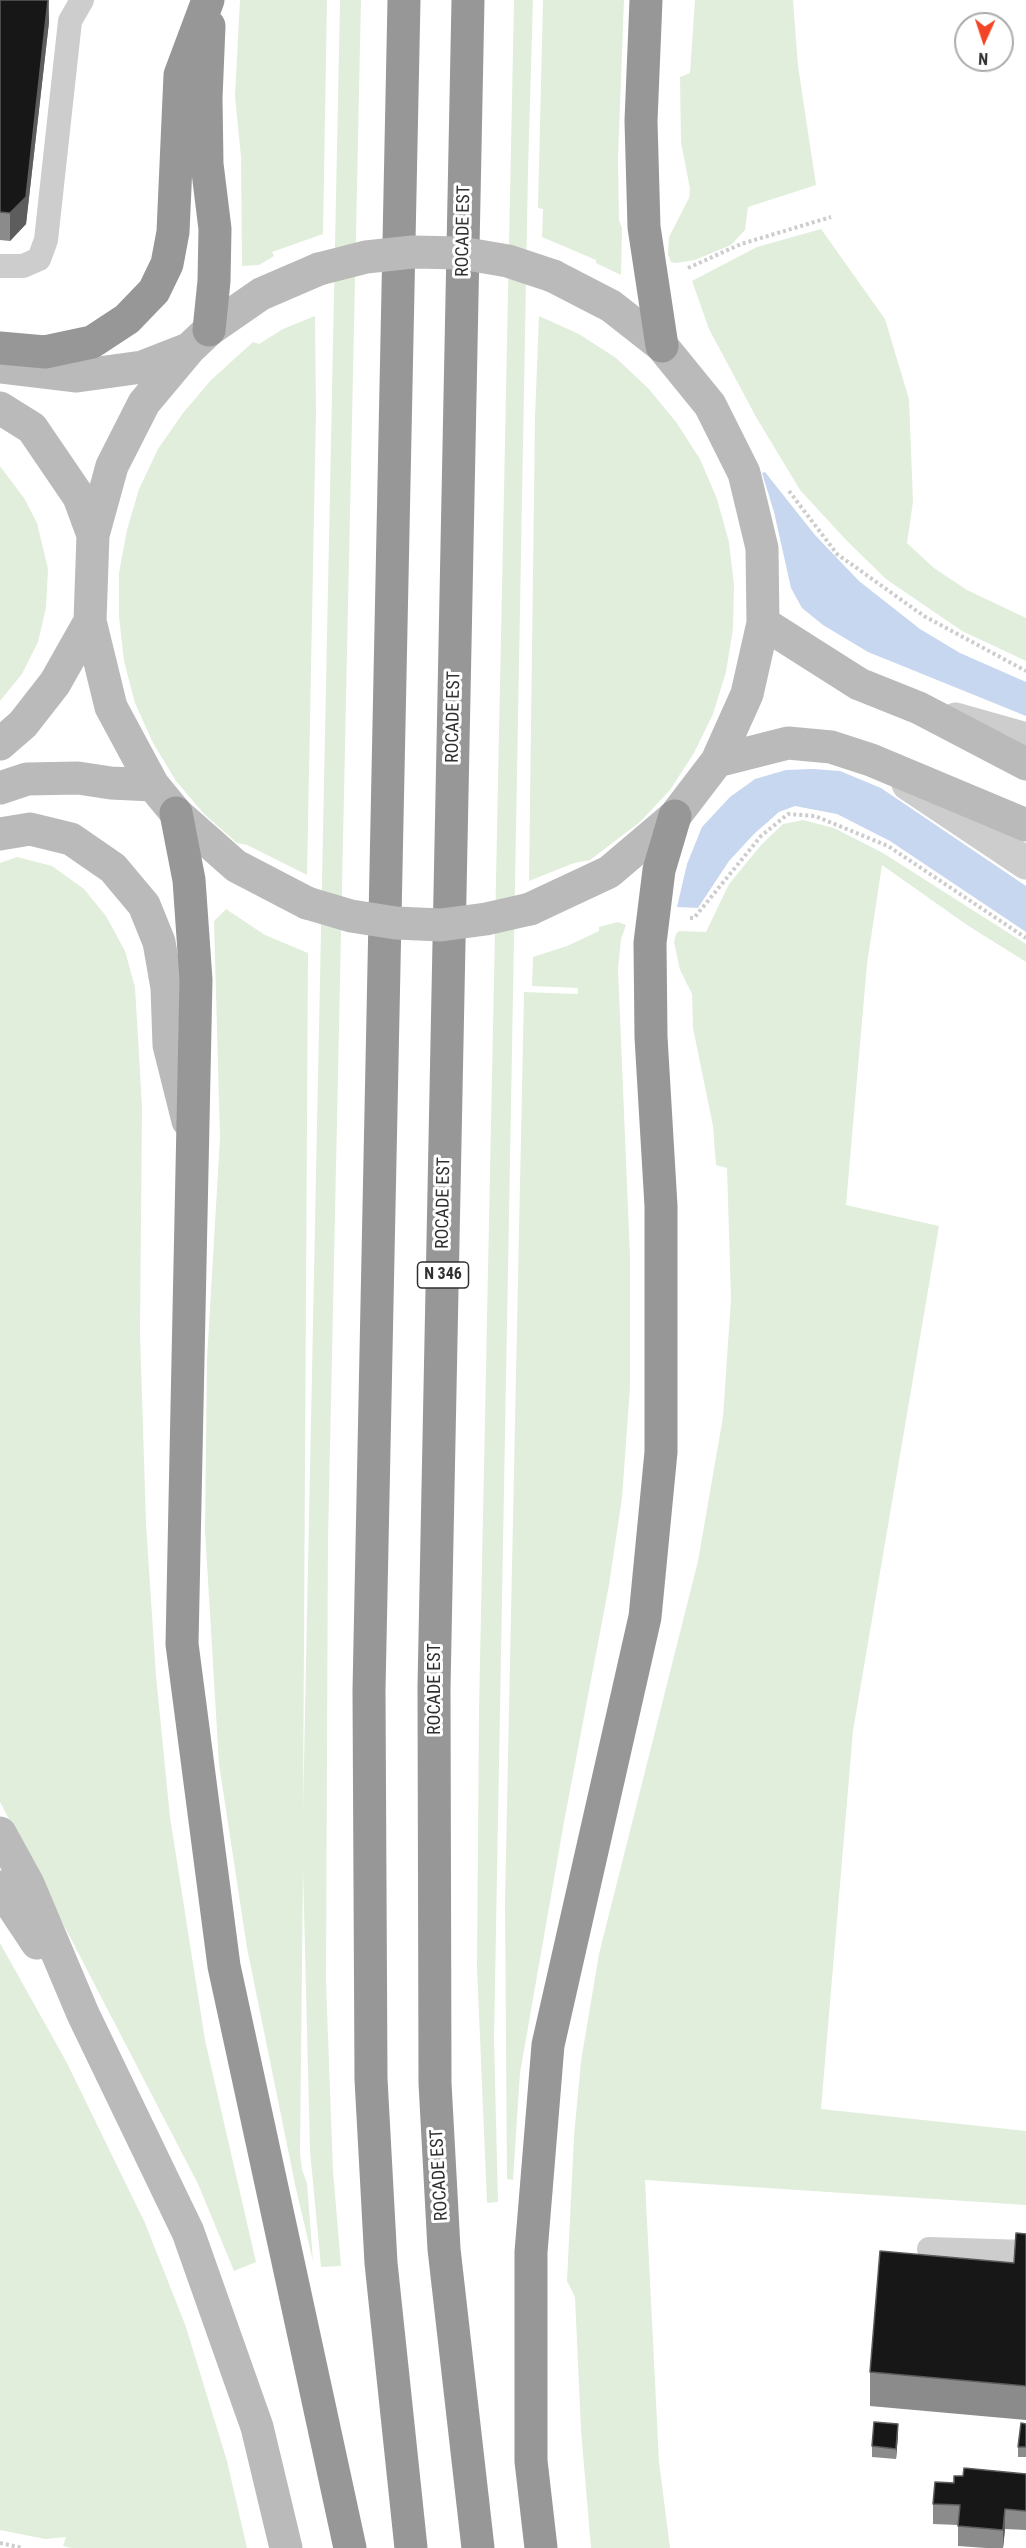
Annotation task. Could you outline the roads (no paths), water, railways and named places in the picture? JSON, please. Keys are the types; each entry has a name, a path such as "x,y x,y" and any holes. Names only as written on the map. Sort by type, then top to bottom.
{"highway":[{"path":"199,339 214,271 214,230 207,164 209,0"},
{"path":"0,348 45,352 92,342 128,319 154,291 167,264 173,232 180,75 209,0"},
{"path":"404,0 369,1690 372,2091 381,2263 411,2548"},
{"name":"ROCADE EST","path":"468,0 434,1676 435,2059 444,2249 478,2548"},
{"path":"646,0 641,121 644,227 662,346"},
{"path":"176,813 189,880 196,980 182,1644 224,1966 350,2548"},
{"path":"541,2548 531,2461 531,2252 548,2045 645,1617 661,1452 662,1206 651,1013 650,943 659,870 675,816"}],"main road":[{"path":"0,368 76,376 142,367 199,339 261,294 319,269 378,255 413,252 461,253 508,261 553,276 611,306 662,346 710,405 744,473 762,548 763,623 747,694 717,760 675,816 609,872 530,909 486,920 441,925 396,923 351,916 307,903 236,866 176,813 153,785 111,707 90,621 93,535 111,466 144,403 199,339"},
{"path":"0,408 32,428 79,496 93,535"},
{"path":"0,744 23,724 55,683 90,621"},
{"path":"763,623 859,684 919,708 1026,764"},
{"path":"717,760 788,743 831,747 871,760 1026,825"},
{"path":"0,788 27,779 78,778 111,783 153,785"},
{"path":"0,834 30,829 71,839 113,868 144,905 159,942 167,988 169,1046 192,1136"},
{"path":"0,1833 28,1884 83,2014 188,2232 257,2427 286,2548"},
{"path":"0,1887 83,2014"}],"street":[{"path":"919,708 1026,739"},
{"path":"871,760 1026,863"}],"lane":[{"path":"0,266 23,266 39,259 46,240 70,21 82,0"},
{"path":"928,2249 1026,2252"}],"water":[{"path":"765,472 815,535 859,581 920,629 960,653 1026,682 1026,716 868,652 823,625 802,608 791,588 774,512 762,473"},
{"path":"786,770 840,771 881,788 1026,886 1026,932 890,841 837,814 795,806 779,812 754,834 729,861 698,908 677,907 687,864 702,827 730,797 755,779"}]}
